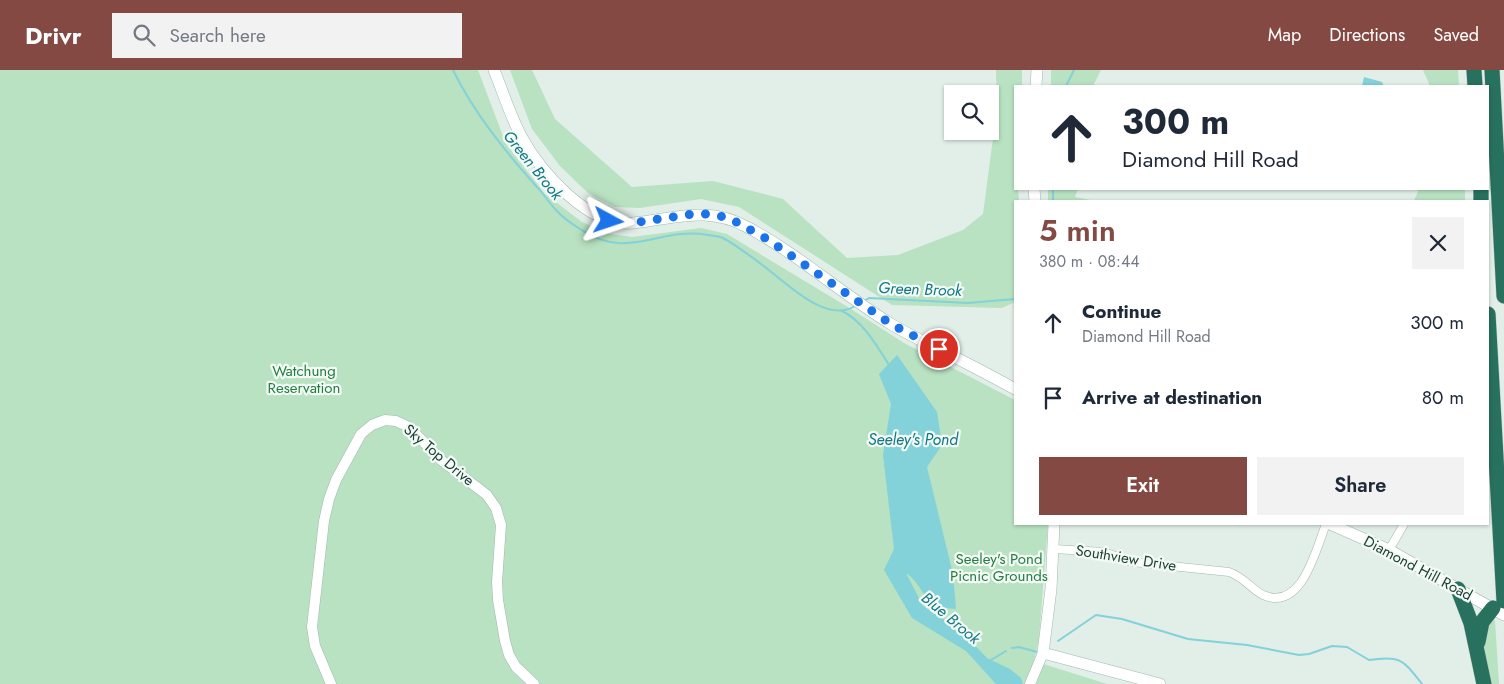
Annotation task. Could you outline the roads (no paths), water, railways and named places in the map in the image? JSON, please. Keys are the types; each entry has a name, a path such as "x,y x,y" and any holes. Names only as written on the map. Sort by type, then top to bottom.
{"highway":[{"path":"1474,70 1475,85"},
{"path":"1492,70 1504,296"},
{"path":"1478,652 1480,626 1485,617 1501,603 1489,336"},
{"path":"1458,588 1468,613 1484,684"}],"main road":[{"path":"494,70 511,115 533,155 557,183 592,212 609,221 625,224 693,214 710,214 729,218 767,239 906,332 1014,388"},
{"path":"1036,85 1037,70"},
{"path":"1054,525 1051,589 1044,653 1160,684"},
{"name":"Diamond Hill Road","path":"1332,525 1390,550 1458,588 1501,603"}],"street":[{"name":"Sky Top Drive","path":"331,684 315,646 312,627 328,499 361,434 372,425 385,420 396,421 409,427 442,460 487,495 496,508 501,525 497,582 498,600 505,641 509,656 516,667 534,684"},
{"name":"Southview Drive","path":"1054,549 1104,552 1132,562 1229,572 1241,578 1260,593 1272,598 1278,598 1289,594 1299,587 1326,525"},
{"path":"1390,550 1403,525"},
{"path":"1031,682 1044,653"}],"water":[{"path":"1364,77 1382,82 1384,85 1362,85"},
{"name":"Seeley's Pond","path":"897,355 937,412 942,445 927,467 953,574 956,609 936,605 930,601 906,573 923,606 960,630 987,658 1010,669 1021,678 1023,684 996,684 966,651 912,618 884,570 894,549 883,455 891,404 879,374"}],"waterway":[{"name":"Green Brook","path":"453,70 470,101 502,145 558,213 580,229 597,238 614,243 629,243 691,234 720,237 742,250 805,298 818,305 831,310 843,310 855,306"},
{"name":"Green Brook","path":"1066,85 1074,70"},
{"name":"Green Brook","path":"1053,190 1053,200"},
{"name":"Green Brook","path":"864,301 869,298 968,303 1014,299"},
{"name":"Blue Brook","path":"842,311 850,315 863,327 889,365"},
{"path":"1058,641 1096,615 1122,619 1188,639 1247,645 1299,655 1309,654 1332,646 1347,647 1369,660 1388,658 1400,661 1410,669 1422,684"},
{"path":"1012,648 1019,647 1037,652"},
{"path":"991,660 1006,651"}],"park label":[{"name":"Watchung Reservation","path":"304,380"},
{"name":"Seeley's Pond Picnic Grounds","path":"999,568"}]}
